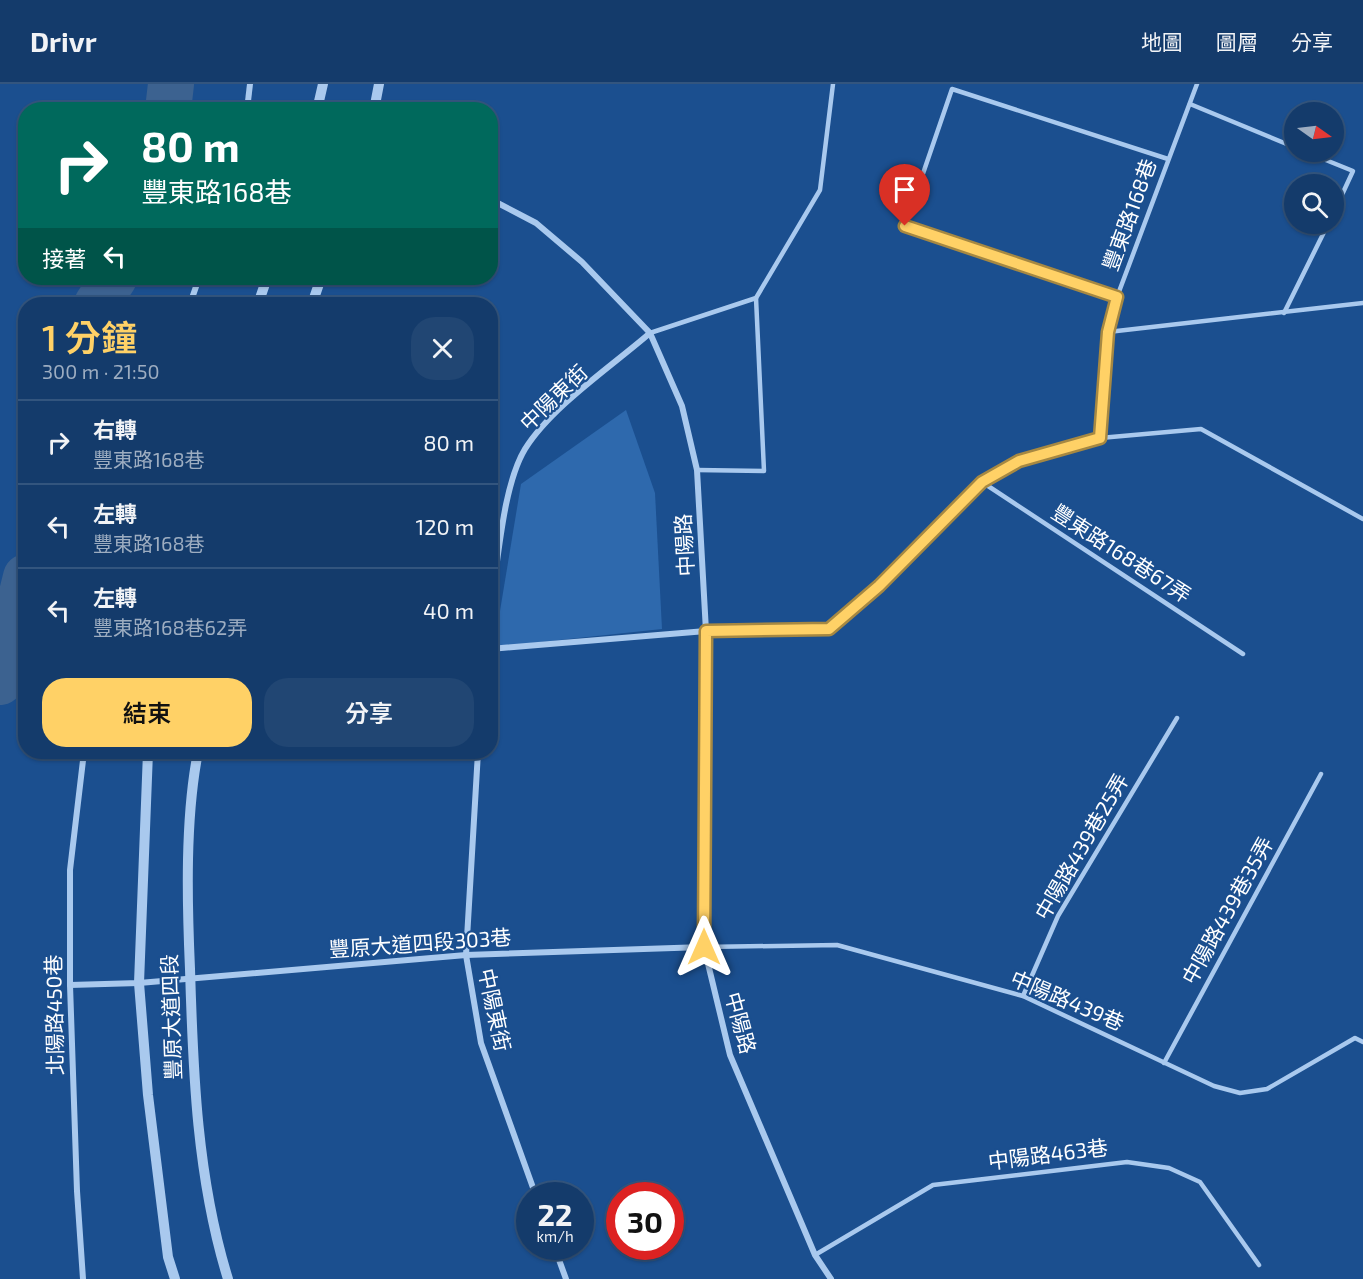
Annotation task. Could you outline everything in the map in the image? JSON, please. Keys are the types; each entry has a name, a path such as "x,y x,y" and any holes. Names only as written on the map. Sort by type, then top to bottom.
{"street":[{"path":"248,102 250,84"},
{"path":"319,102 323,84"},
{"path":"376,102 379,84"},
{"name":"中陽路","path":"498,203 536,223 582,262 650,333 682,406 698,470 706,631 704,947 730,1055 815,1255 831,1279"},
{"name":"中陽東街","path":"498,561 510,485 525,450 552,416 650,333"},
{"path":"498,648 706,631"},
{"name":"北陽路450巷","path":"83,759 70,870 70,985 77,1191 83,1279"},
{"name":"豐原大道四段","path":"148,759 139,983 149,1106 168,1257 175,1279"},
{"name":"豐原大道四段","path":"197,759 187,898 194,1102 208,1189 228,1279"},
{"name":"中陽東街","path":"478,759 466,955 481,1043 531,1182"},
{"name":"豐原大道四段303巷","path":"70,985 139,983 466,955 704,947"},
{"path":"559,1260 566,1279"}],"lane":[{"path":"698,470 764,471 756,298 820,190 833,84"},
{"name":"豐東路168巷","path":"1100,438 1108,332 1117,297 1197,84"},
{"path":"1117,297 905,226 952,89 1168,159"},
{"path":"1190,104 1284,143"},
{"path":"1331,162 1353,171 1344,190"},
{"path":"1284,313 1323,234"},
{"path":"650,333 756,298"},
{"path":"1108,332 1363,303"},
{"path":"706,631 829,629 879,586 982,482 1019,461 1100,438 1201,429 1363,519"},
{"name":"豐東路168巷67弄","path":"982,482 1243,654"},
{"name":"中陽路439巷25弄","path":"1023,996 1058,916 1177,718"},
{"name":"中陽路439巷35弄","path":"1164,1063 1321,774"},
{"name":"中陽路439巷","path":"704,947 837,945 1023,996 1214,1086 1240,1093 1267,1089 1355,1038 1363,1042"},
{"name":"中陽路463巷","path":"815,1255 933,1185 1127,1162 1169,1168 1200,1182 1259,1265"}],"shaded area":[{"path":"626,410 655,493 662,629 498,647 498,623 521,484"}],"waterway":[{"path":"169,102 171,84"},
{"path":"102,297 109,285"},
{"path":"0,682 18,609"}],"route":[{"path":"704,947 706,631 829,629 879,586 982,482 1019,461 1100,438 1108,332 1117,297 905,226"}]}
